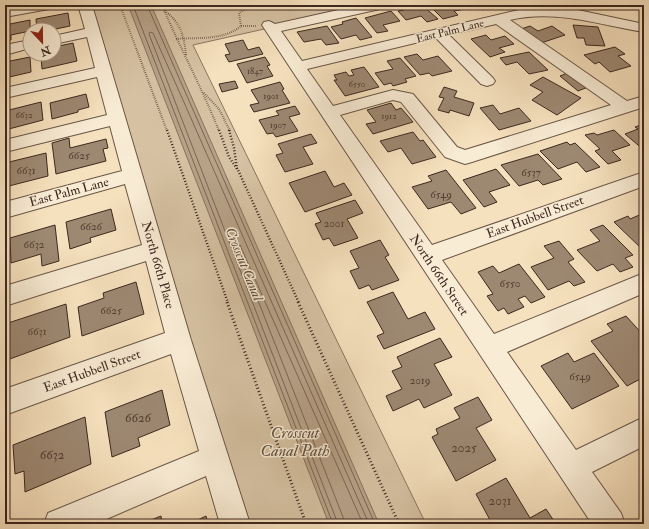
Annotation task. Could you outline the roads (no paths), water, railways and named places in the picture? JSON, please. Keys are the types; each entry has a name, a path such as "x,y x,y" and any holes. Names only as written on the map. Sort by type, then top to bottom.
{"street":[{"path":"5,13 49,5"},
{"name":"North 66th Place","path":"85,5 179,340 235,524"},
{"name":"North 66th Street","path":"380,5 270,27 610,524"},
{"name":"East Palm Lane","path":"298,67 499,19 542,12 605,12 641,32"},
{"path":"499,19 625,107"},
{"path":"62,38 92,32"},
{"path":"439,33 487,81"},
{"path":"5,50 22,46"},
{"path":"5,93 103,71"},
{"path":"328,113 393,95 407,98 451,152 465,157 644,101"},
{"path":"5,146 116,119"},
{"name":"East Palm Lane","path":"5,210 132,175"},
{"name":"East Hubbell Street","path":"427,256 644,179"},
{"path":"5,296 153,250"},
{"path":"489,348 644,283"},
{"name":"East Hubbell Street","path":"5,402 179,340"},
{"path":"572,467 644,431"},
{"path":"59,524 215,458"}],"water":[{"name":"Crosscut Canal","path":"128,5 151,5 379,524 329,524"}],"park label":[{"name":"Crosscut Canal Path","path":"295,442"}]}
